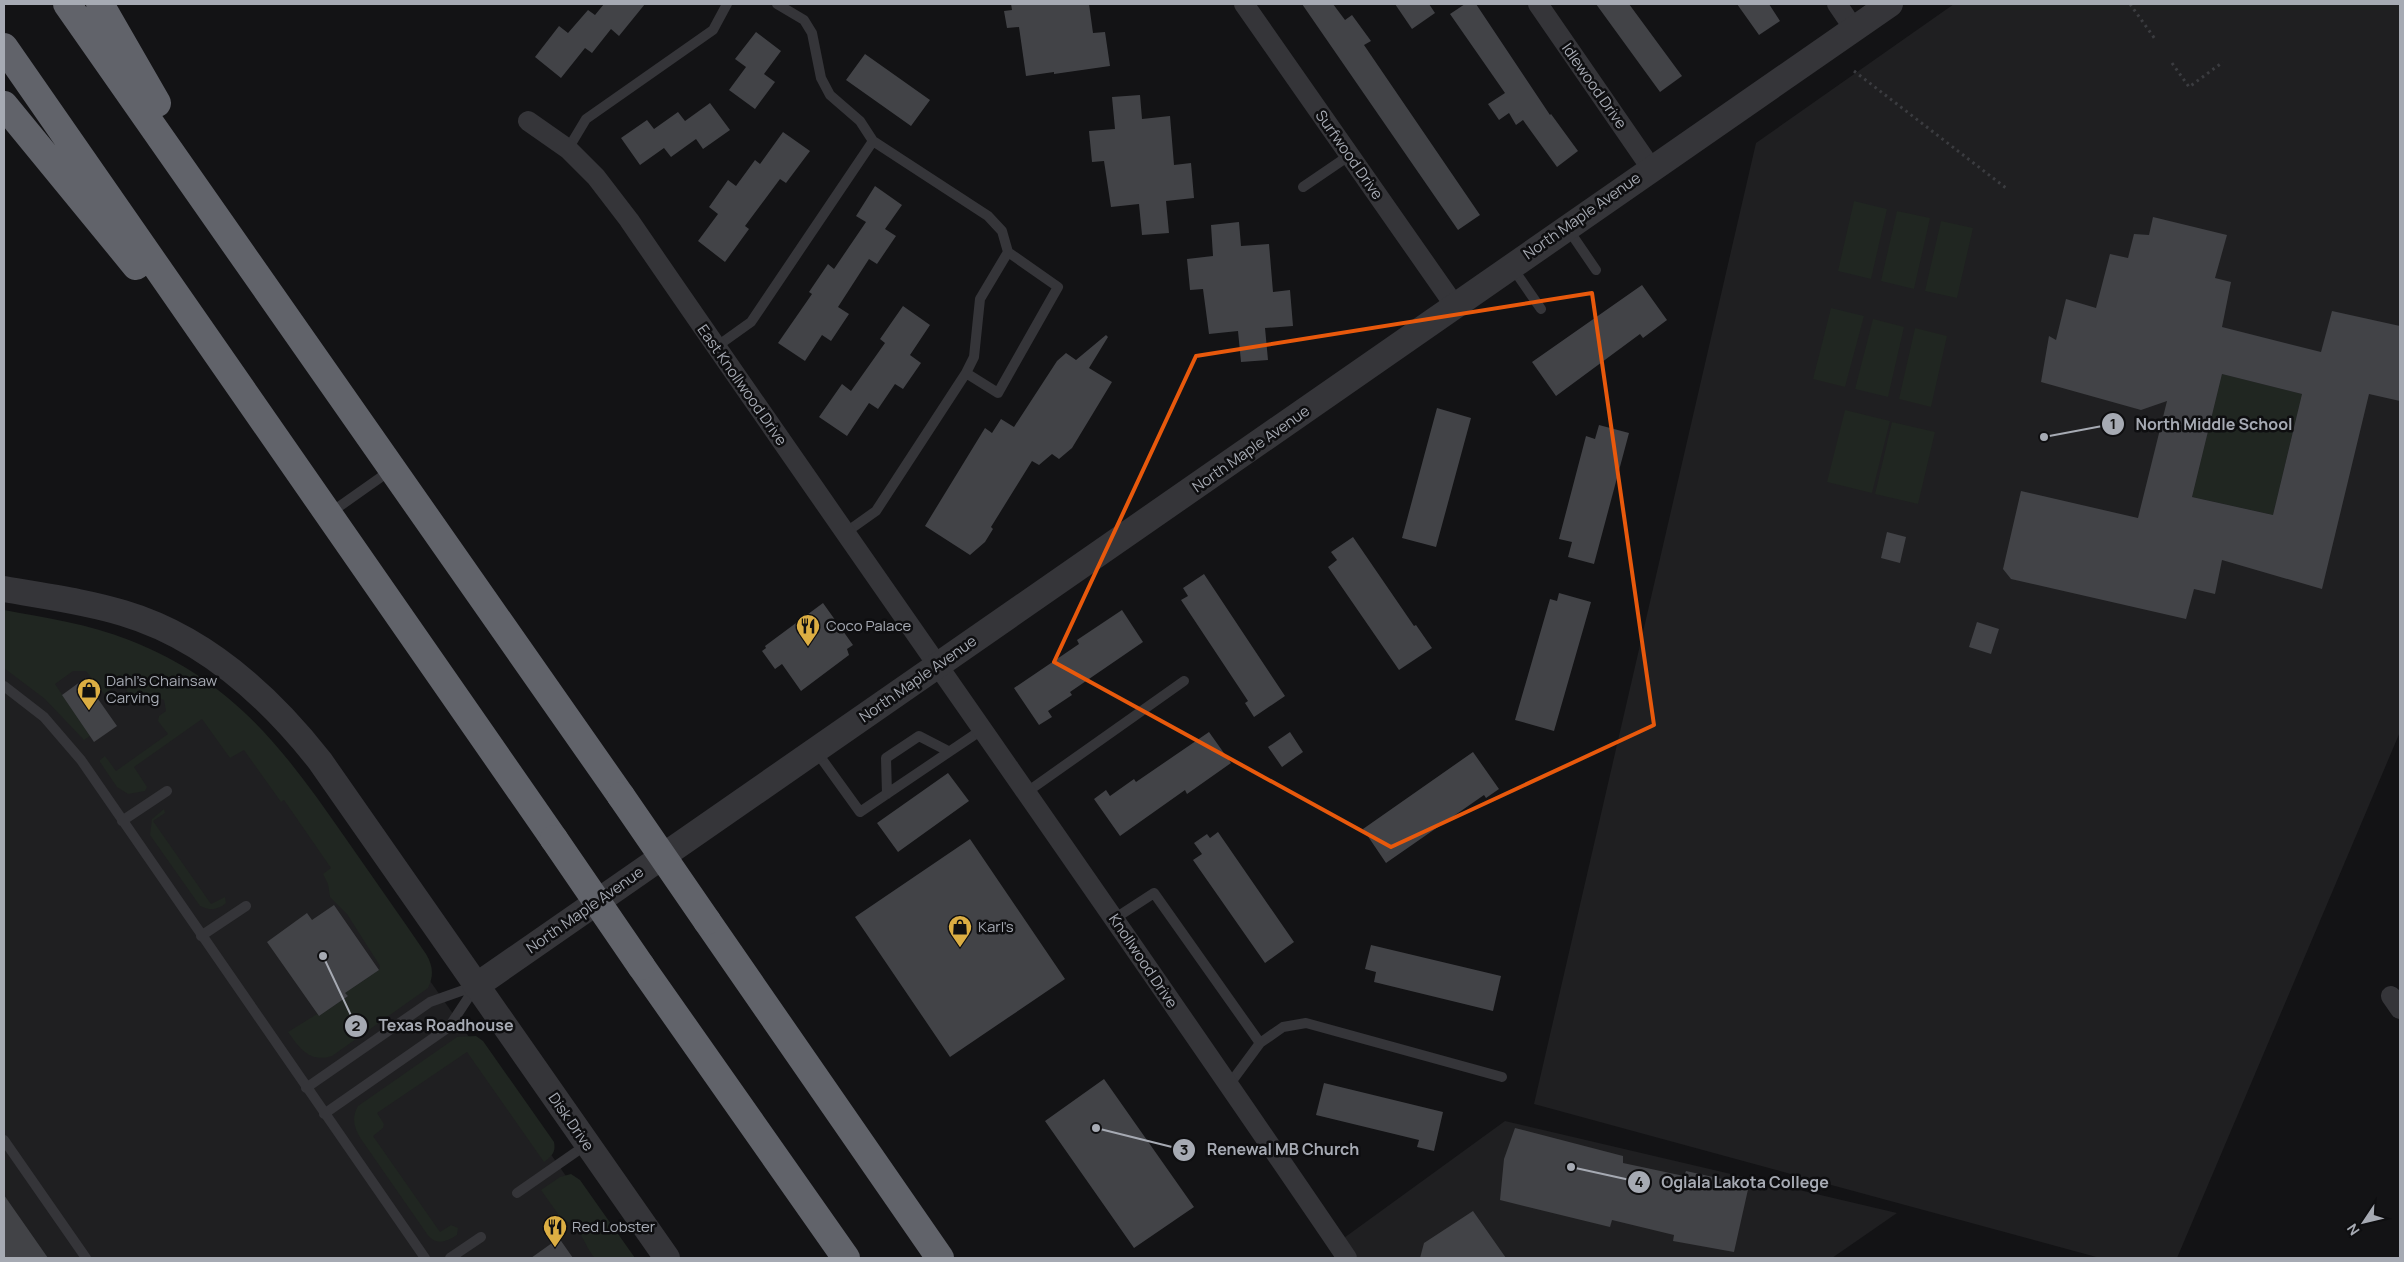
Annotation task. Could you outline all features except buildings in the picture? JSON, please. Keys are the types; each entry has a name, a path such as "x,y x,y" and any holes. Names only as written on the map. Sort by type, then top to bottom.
{"highway":[{"path":"67,4 259,276 940,1258"},
{"path":"100,4 259,276"},
{"path":"4,47 641,966 846,1258"},
{"path":"4,104 266,424"}],"street":[{"name":"Surfwood Drive","path":"1244,4 1455,306"},
{"name":"Idlewood Drive","path":"1538,4 1651,168"},
{"path":"1837,4 1854,28"},
{"name":"North Maple Avenue","path":"476,986 1207,480 1651,168 1890,4"},
{"name":"East Knollwood Drive","path":"528,121 568,149 596,177 629,220 844,534 938,665"},
{"path":"4,589 114,611 160,627 193,644 257,691 296,730 320,761 476,986"},
{"name":"Knollwood Drive","path":"938,665 1347,1258"},
{"name":"Disk Drive","path":"476,986 667,1258"}],"lane":[{"path":"568,149 586,119 713,30 727,4"},
{"path":"778,4 804,20 812,33 821,78 830,95 860,121 873,141 988,216 1002,231 1008,252 1058,287 998,393 966,373"},
{"path":"716,346 751,322 873,141"},
{"path":"1303,187 1350,155"},
{"path":"1567,227 1596,270"},
{"path":"844,534 876,511 966,373 974,357 980,299 1008,252"},
{"path":"1511,266 1541,309"},
{"path":"329,514 393,469"},
{"path":"1027,792 1184,681"},
{"path":"4,686 29,704 60,734 425,1258"},
{"path":"816,750 860,812 948,750 983,729"},
{"path":"887,794 886,758 919,736 948,750"},
{"path":"122,821 167,790"},
{"path":"1114,919 1154,893 1260,1042"},
{"path":"202,936 246,906"},
{"path":"306,1088 430,1002 476,986"},
{"path":"324,1114 449,1027 476,986"},
{"path":"1228,1085 1260,1042 1283,1027 1306,1023 1502,1077"},
{"path":"4,1140 86,1258"},
{"path":"517,1193 587,1145"},
{"path":"450,1258 480,1236"}],"path":[{"path":"2130,4 2155,39"},
{"path":"2172,63 2189,87 2222,62"},
{"path":"1854,71 2006,188"}],"highlighted area":[{"path":"1592,293 1654,725 1391,847 1054,662 1196,356"}],"shaded area":[{"path":"1954,4 2400,4 2400,732 2177,1258 2100,1258 1534,1104 1756,143"},
{"path":"1854,201 1887,209 1871,279 1838,271"},
{"path":"1897,211 1930,218 1914,289 1881,281"},
{"path":"1941,221 1973,228 1957,298 1925,291"},
{"path":"1831,308 1864,316 1845,387 1813,379"},
{"path":"1873,319 1904,327 1888,397 1855,389"},
{"path":"1915,328 1947,336 1931,407 1899,399"},
{"path":"2222,374 2302,394 2273,515 2192,497"},
{"path":"1845,410 1890,421 1872,493 1827,482"},
{"path":"1892,422 1935,432 1918,504 1875,494"},
{"path":"4,610 114,634 165,656 197,675 226,696 252,720 299,774 406,924 430,963 432,975 428,988 332,1056 318,1058 301,1049 288,1032 317,1014 319,1016 348,996 345,993 379,970 380,966 347,914 330,897 328,884 323,874 331,868 284,800 281,802 244,750 230,758 202,719 134,767 147,787 145,791 128,794 117,787 100,760 105,756 116,771 168,734 158,721 159,716 166,711 164,700 151,695 130,695 123,685 119,684 104,694 86,671 73,671 55,684 90,736 84,740 45,699 4,668"},
{"path":"4,625 208,697 419,965 623,1258 4,1258"},
{"path":"164,809 165,813 153,821 211,904 225,897 226,903 223,905 211,909 200,906 150,835 152,819"},
{"path":"476,1036 483,1041 554,1142 554,1151 544,1162 467,1052 377,1113 384,1124 383,1128 373,1136 440,1232 451,1225 458,1228 457,1235 441,1242 430,1238 427,1234 361,1139 355,1127 354,1119 358,1106 457,1037"},
{"path":"1505,1121 1897,1213 1832,1258 1347,1258 1337,1243"},
{"path":"571,1174 580,1180 635,1258 595,1258 574,1225 563,1221 541,1190 560,1177"}],"place":[{"name":"North Middle School","path":"2044,437"},
{"name":"Coco Palace","path":"808,647"},
{"name":"Dahl's Chainsaw Carving","path":"89,711"},
{"name":"Karl's","path":"960,948"},
{"name":"Texas Roadhouse","path":"323,956"},
{"name":"Renewal MB Church","path":"1096,1128"},
{"name":"Oglala Lakota College","path":"1571,1167"},
{"name":"Red Lobster","path":"555,1248"}]}
